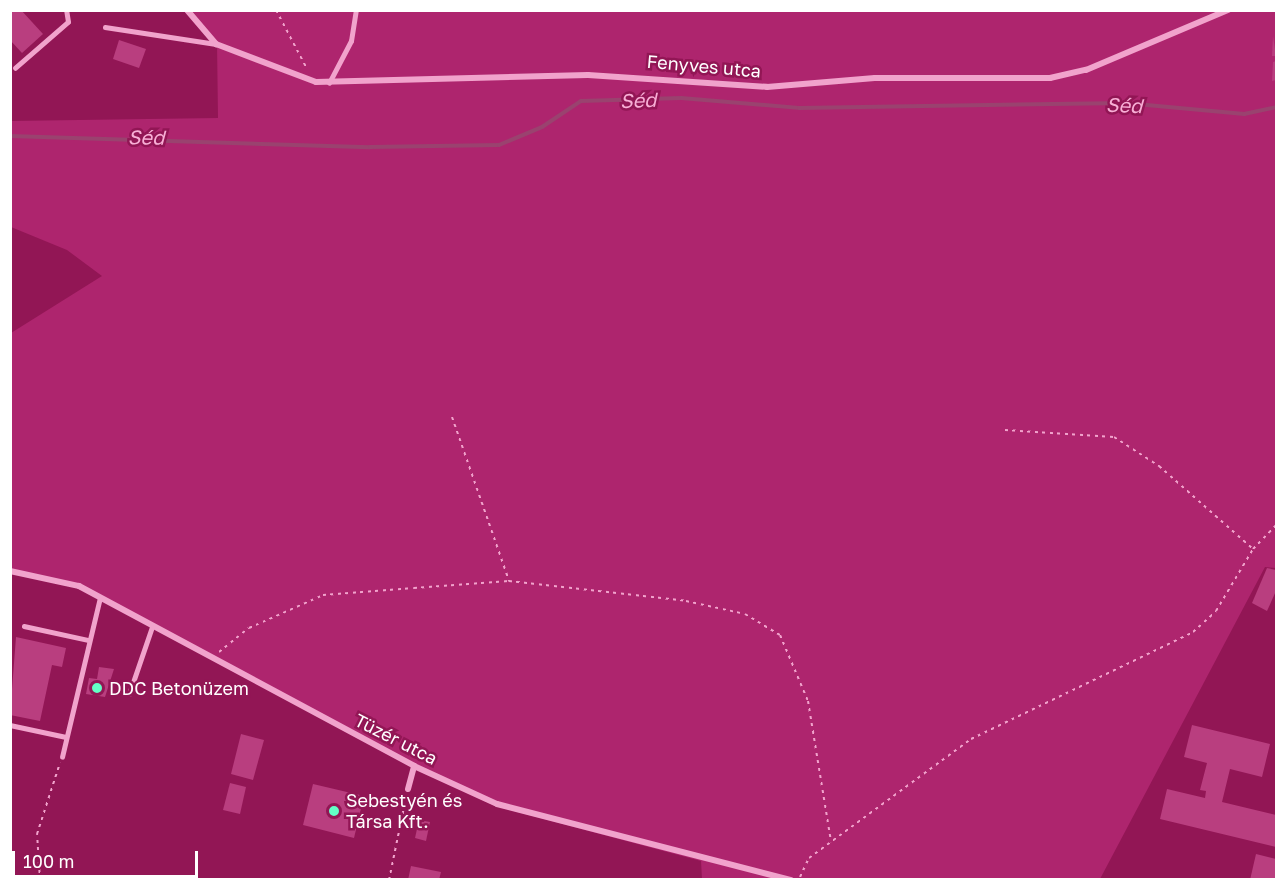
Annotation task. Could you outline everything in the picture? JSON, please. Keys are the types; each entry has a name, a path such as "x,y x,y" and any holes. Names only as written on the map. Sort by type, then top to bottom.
{"street":[{"name":"Fenyves utca","path":"187,10 216,44 316,82 588,75 767,87 875,78 1050,78 1086,70 1228,10"},
{"name":"Tüzér utca","path":"10,571 60,579 100,598 210,659 414,766 534,816 791,879"},
{"path":"408,789 414,766"}],"lane":[{"path":"15,68 68,22 66,10"},
{"path":"329,83 351,41 356,10"},
{"path":"105,27 216,44"},
{"path":"62,757 88,640 100,598"},
{"path":"24,626 88,640"},
{"path":"129,694 152,627"},
{"path":"10,725 66,737"}],"path":[{"path":"276,10 316,82"},
{"path":"452,417 509,581"},
{"path":"1005,430 1114,437 1159,466 1253,549"},
{"path":"799,879 809,858 971,739 1194,632 1216,611 1253,549 1276,525"},
{"path":"210,659 249,628 323,595 509,581 686,601 745,614 780,635 808,701 831,842"},
{"path":"40,879 38,834 62,757"},
{"path":"389,879 408,789"}],"shaded area":[{"path":"189,11 1276,11 1276,568 1265,567 1100,879 702,879 701,861 495,806 411,767 78,588 11,573 11,333 102,276 67,250 11,227 10,121 218,118 217,43"}],"building":[{"path":"10,10 21,10 43,34 22,53 10,40"},
{"path":"1273,36 1276,56 1272,56"},
{"path":"119,40 146,49 139,68 113,59"},
{"path":"1276,61 1276,80 1272,81 1273,62"},
{"path":"1267,568 1276,570 1276,591 1267,611 1252,603"},
{"path":"16,637 66,648 62,667 52,665 40,721 10,715"},
{"name":"DDC Betonüzem","path":"99,667 114,669 105,697 86,694 89,678 97,679"},
{"path":"1192,725 1270,744 1262,777 1230,769 1222,802 1276,815 1276,847 1160,819 1167,789 1205,798 1206,791 1200,790 1207,763 1184,757"},
{"path":"241,734 264,740 253,780 231,774"},
{"path":"230,783 246,787 240,814 223,810"},
{"name":"Sebestyén és Társa Kft.","path":"313,784 364,796 354,838 303,825"},
{"path":"419,820 430,822 426,841 415,838"},
{"path":"1256,854 1276,859 1276,880 1250,880"},
{"path":"411,866 441,872 439,880 408,880"}],"waterway":[{"name":"Séd","path":"10,136 370,147 499,145 542,127 581,101 681,98 799,108 1125,103 1244,114 1276,107"}],"place":[{"name":"DDC Betonüzem","path":"97,688"},
{"name":"Sebestyén és Társa Kft.","path":"334,811"}]}
